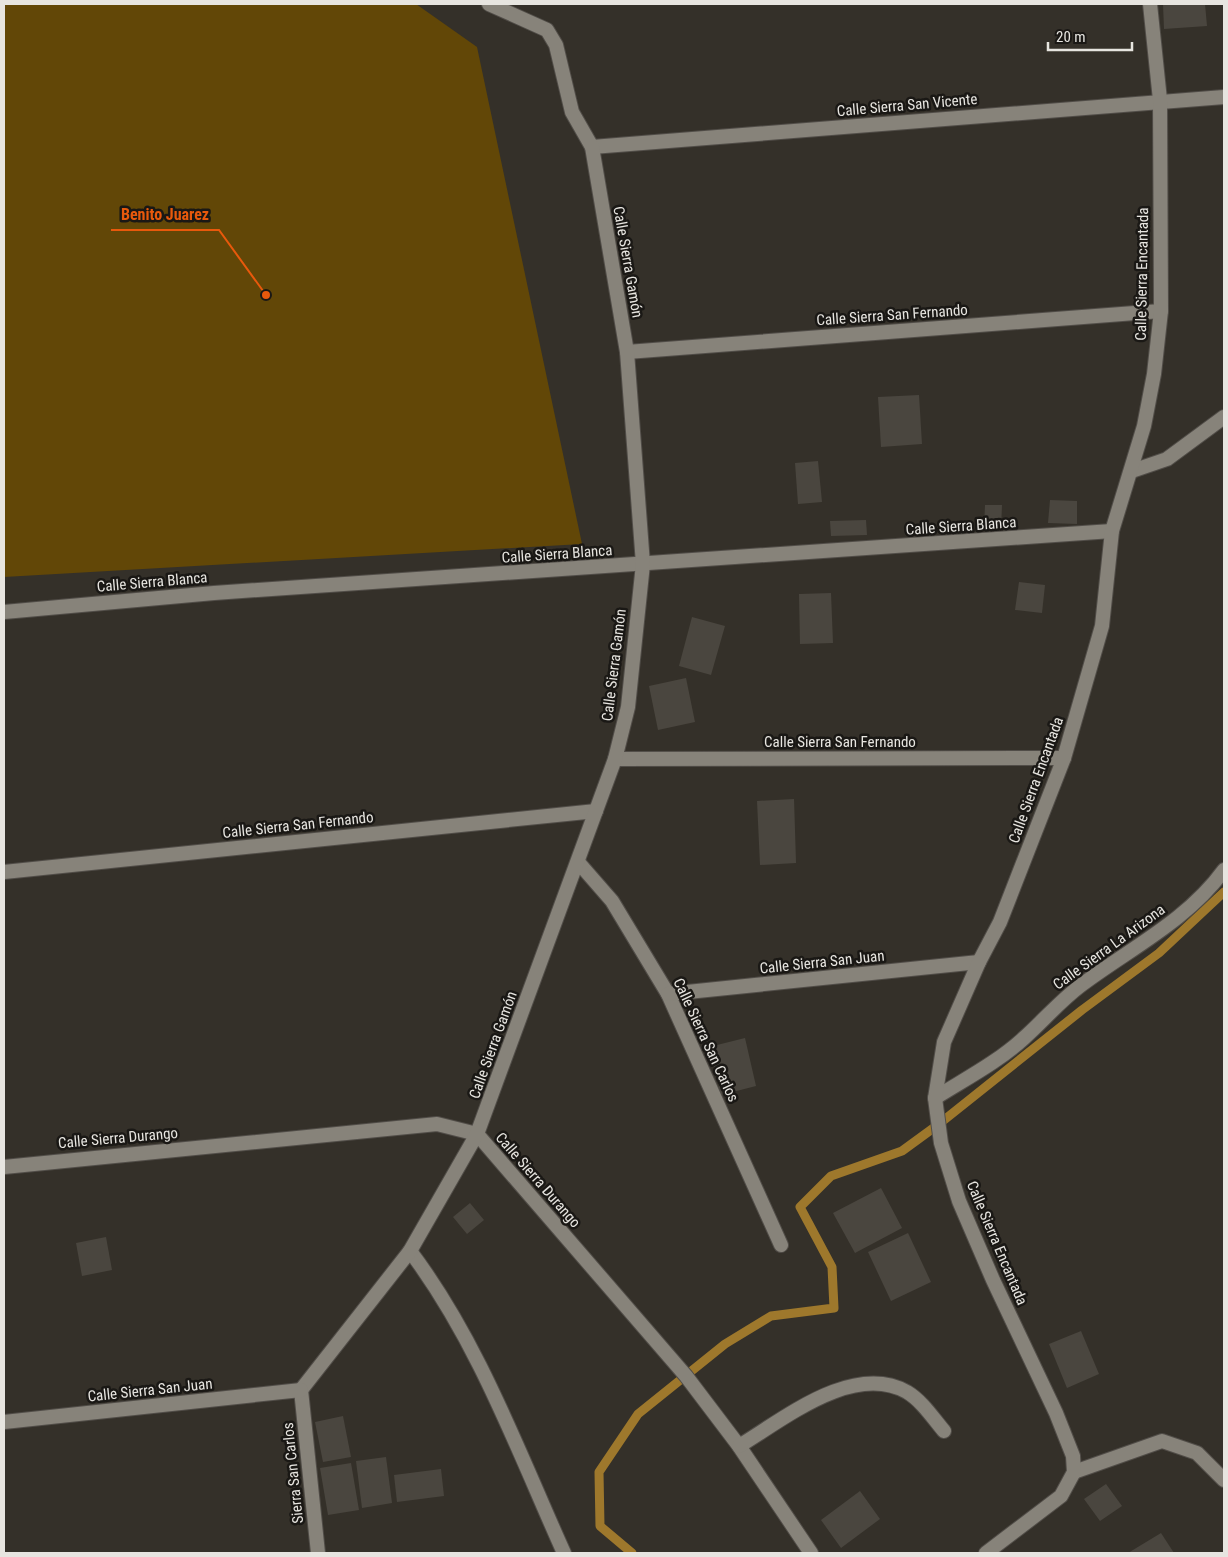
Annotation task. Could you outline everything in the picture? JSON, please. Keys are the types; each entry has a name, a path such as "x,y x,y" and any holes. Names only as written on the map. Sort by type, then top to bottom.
{"street":[{"name":"Calle Sierra Gamón","path":"301,1390 410,1252 477,1134 615,759 628,707 643,564 627,352 592,147 572,112 556,45 547,30 488,4"},
{"name":"Calle Sierra Encantada","path":"1074,1472 1073,1456 1056,1412 993,1280 959,1201 942,1143 935,1098 944,1042 979,962 1000,922 1064,758 1102,626 1112,532 1132,471 1144,426 1154,374 1161,311 1160,100 1150,4"},
{"name":"Calle Sierra San Vicente","path":"592,147 1160,100 1224,97"},
{"name":"Calle Sierra San Fernando","path":"627,352 1161,311"},
{"path":"1132,471 1167,459 1224,417"},
{"name":"Calle Sierra Blanca","path":"4,612 214,593 1112,532"},
{"name":"Calle Sierra San Fernando","path":"615,759 1064,758"},
{"name":"Calle Sierra San Fernando","path":"4,872 596,811"},
{"name":"Calle Sierra San Carlos","path":"578,862 612,900 668,994 781,1245"},
{"name":"Calle Sierra La Arizona","path":"935,1098 1023,1039 1079,986 1177,919 1212,887 1224,870"},
{"name":"Calle Sierra San Juan","path":"668,994 979,962"},
{"name":"Calle Sierra Durango","path":"4,1167 437,1124 477,1134 686,1376 738,1446 811,1553"},
{"path":"410,1252 434,1283 461,1331 564,1553"},
{"path":"738,1446 823,1396 861,1383 878,1383 908,1393 921,1404 944,1432"},
{"name":"Calle Sierra San Juan","path":"4,1422 301,1390"},
{"name":"Sierra San Carlos","path":"301,1390 318,1553"},
{"path":"986,1553 1061,1496 1074,1472 1162,1441 1197,1453 1224,1480"}],"shaded area":[{"path":"4,4 416,4 477,47 582,544 4,577"}],"building":[{"path":"1163,4 1205,4 1207,26 1164,29"},
{"path":"919,395 922,444 881,447 878,397"},
{"path":"818,461 822,502 798,504 795,463"},
{"path":"1050,500 1077,501 1077,524 1048,523"},
{"path":"985,505 1002,505 1001,529 984,529"},
{"path":"866,520 867,535 831,536 830,521"},
{"path":"1019,582 1045,585 1042,613 1015,610"},
{"path":"831,593 833,643 800,644 799,594"},
{"path":"692,617 725,626 711,675 679,666"},
{"path":"686,678 695,722 658,730 649,686"},
{"path":"794,799 796,863 760,865 757,801"},
{"path":"745,1038 756,1086 721,1095 709,1047"},
{"path":"881,1188 902,1228 855,1253 833,1213"},
{"path":"470,1203 484,1220 467,1234 453,1217"},
{"path":"908,1233 931,1282 891,1301 868,1252"},
{"path":"106,1237 112,1270 82,1276 76,1243"},
{"path":"1081,1331 1099,1374 1067,1388 1049,1344"},
{"path":"343,1416 351,1457 323,1462 315,1422"},
{"path":"386,1457 392,1503 362,1508 356,1461"},
{"path":"351,1463 359,1510 328,1515 320,1468"},
{"path":"441,1469 444,1496 397,1502 394,1475"},
{"path":"1106,1484 1122,1506 1100,1521 1084,1499"},
{"path":"860,1491 880,1519 841,1548 821,1520"},
{"path":"1161,1533 1174,1553 1128,1553"}],"waterway":[{"path":"632,1553 600,1526 599,1472 638,1414 725,1344 771,1316 834,1308 832,1267 800,1207 831,1176 902,1151 939,1124 1082,1010 1159,953 1224,892"}],"place":[{"name":"Benito Juarez","path":"266,295"}]}
